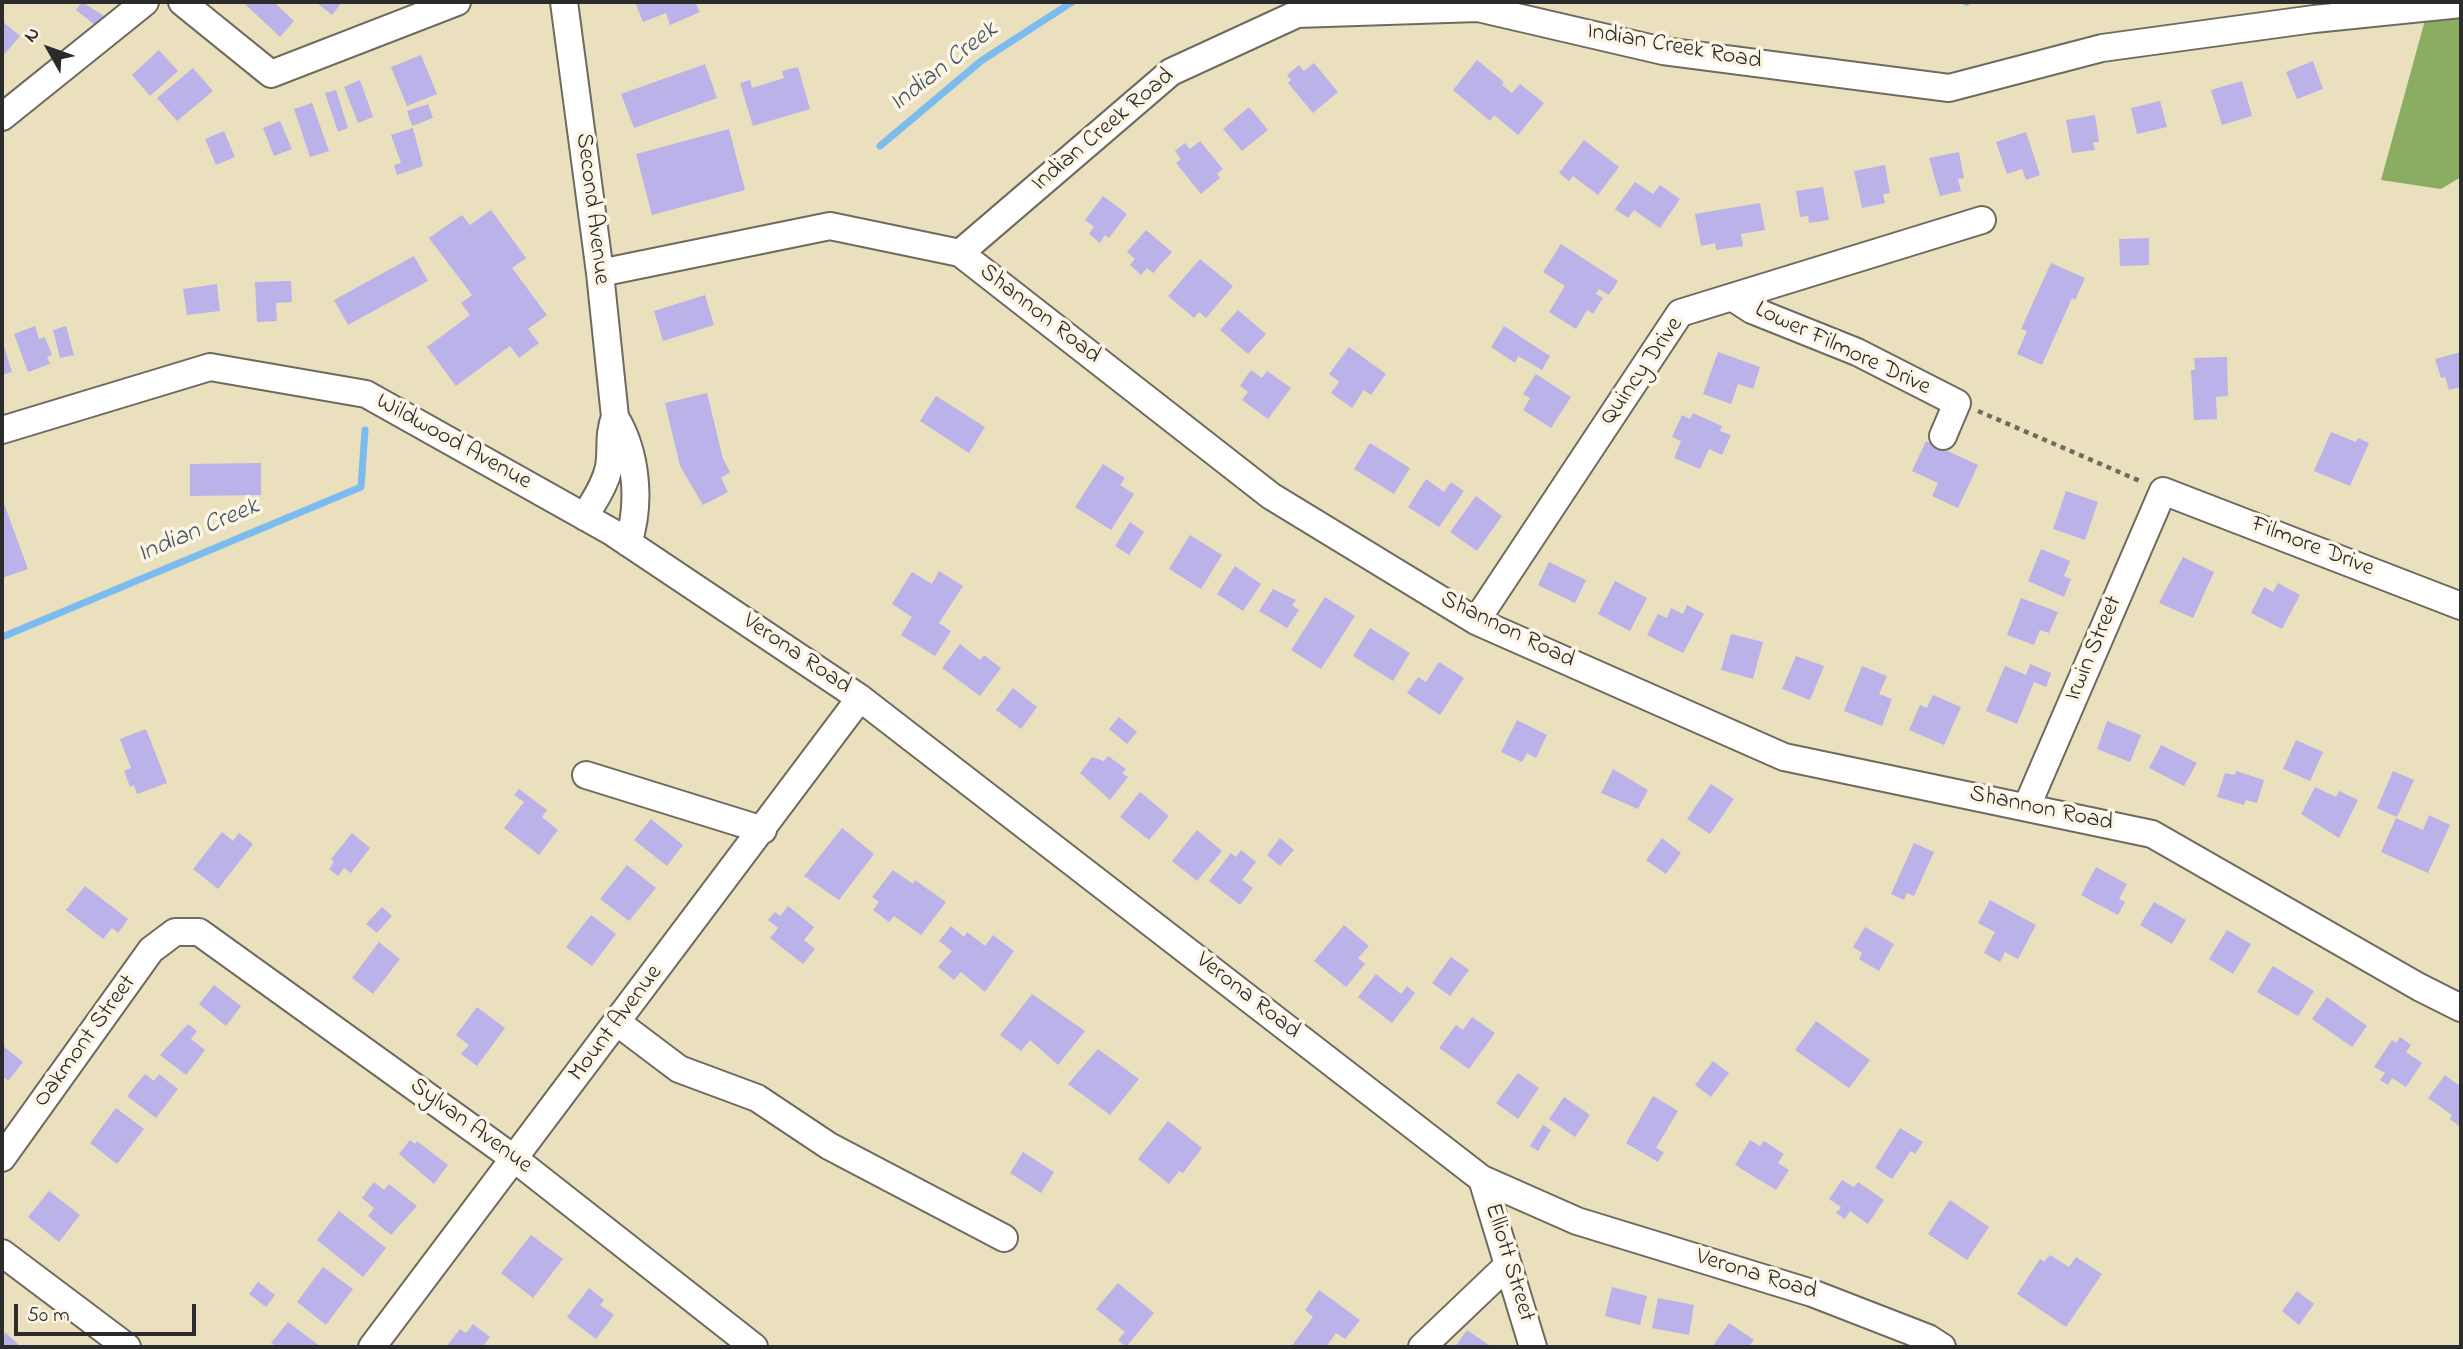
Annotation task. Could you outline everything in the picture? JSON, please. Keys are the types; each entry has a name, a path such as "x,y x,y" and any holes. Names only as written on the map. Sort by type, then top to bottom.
{"street":[{"path":"2,117 145,2"},
{"path":"194,6 271,74 457,2"},
{"name":"Second Avenue","path":"564,2 600,273 615,418 609,434 609,466 600,494 585,517"},
{"name":"Indian Creek Road","path":"960,253 1171,72 1297,14 1478,8 1663,51 1949,88 2102,48 2314,19 2461,4"},
{"name":"Quincy Drive","path":"1475,621 1680,313 1982,220"},
{"name":"Shannon Road","path":"600,273 831,226 960,253 1271,496 1475,621 1784,757 2152,834 2419,987 2461,1008"},
{"name":"Lower Filmore Drive","path":"1732,297 1752,310 1857,352 1957,403 1942,436"},
{"name":"Wildwood Avenue","path":"2,430 210,367 366,394 620,537"},
{"name":"Second Avenue","path":"615,418 624,432 633,469 636,518 620,537"},
{"name":"Filmore Drive","path":"2163,491 2461,606"},
{"name":"Irwin Street","path":"2027,806 2163,491"},
{"name":"Verona Road","path":"620,537 860,698 1482,1179 1577,1221 1812,1293 1928,1338 1942,1347"},
{"name":"Mount Avenue","path":"372,1347 516,1160 860,698"},
{"path":"586,775 763,830"},
{"name":"Oakmont Street","path":"2,1158 151,950 175,932"},
{"name":"Sylvan Avenue","path":"175,932 199,932 516,1160 754,1347"},
{"path":"618,1023 679,1069 757,1098 829,1146 1004,1238"},
{"name":"Elliott Street","path":"1482,1179 1533,1347"},
{"path":"2,1253 116,1344"},
{"path":"1422,1347 1508,1265"}],"path":[{"path":"1957,403 2163,491"}],"green space":[{"path":"2430,2 2461,2 2461,177 2441,189 2381,180"}],"building":[{"path":"82,2 104,16 96,26 76,10"},
{"path":"274,2 294,21 280,37 245,4"},
{"path":"316,2 342,2 332,15"},
{"path":"635,2 695,2 700,12 670,25 666,13 643,22"},
{"path":"2,21 20,36 2,57"},
{"path":"159,50 178,71 150,96 132,75"},
{"path":"421,55 437,94 407,106 391,67"},
{"path":"1477,60 1504,82 1502,85 1512,93 1520,84 1544,103 1518,135 1494,115 1490,121 1453,90"},
{"path":"2313,61 2323,89 2297,99 2286,72"},
{"path":"1314,63 1338,92 1313,113 1288,83 1291,80 1287,75 1299,65 1304,71"},
{"path":"705,64 717,98 634,128 621,94"},
{"path":"798,67 810,109 753,126 740,83 750,80 752,88 784,78 782,71"},
{"path":"193,68 213,91 177,121 157,98"},
{"path":"360,80 373,117 358,123 344,87"},
{"path":"2242,81 2252,116 2222,125 2211,90"},
{"path":"336,90 348,128 338,132 325,93"},
{"path":"2160,101 2167,127 2137,134 2131,108"},
{"path":"312,103 329,151 310,157 294,109"},
{"path":"428,104 433,118 412,126 407,111"},
{"path":"1249,107 1268,130 1242,151 1223,129"},
{"path":"2095,115 2099,142 2093,142 2095,150 2072,153 2066,120"},
{"path":"280,121 292,149 274,156 263,128"},
{"path":"413,128 423,166 397,175 394,165 401,163 391,135"},
{"path":"729,129 745,190 652,215 636,154"},
{"path":"224,131 235,157 216,165 205,139"},
{"path":"2026,132 2040,175 2026,180 2022,169 2007,174 1996,142"},
{"path":"1584,140 1619,167 1598,195 1573,176 1569,181 1559,173"},
{"path":"1200,141 1223,169 1217,174 1220,178 1201,194 1176,163 1181,159 1175,151 1185,143 1190,149"},
{"path":"1959,152 1964,178 1958,179 1961,191 1940,196 1929,158"},
{"path":"1885,165 1890,193 1883,194 1885,203 1862,208 1854,171"},
{"path":"1635,182 1653,194 1660,185 1680,199 1660,228 1634,210 1628,218 1615,209"},
{"path":"1823,187 1829,220 1809,223 1808,216 1800,217 1796,191"},
{"path":"1103,196 1127,214 1109,238 1105,235 1100,243 1089,234 1094,227 1085,220"},
{"path":"1760,203 1765,230 1741,234 1743,246 1716,250 1715,243 1701,246 1695,214"},
{"path":"491,210 526,258 512,268 547,315 528,329 539,343 519,358 510,346 456,386 427,347 470,315 461,303 472,295 429,238 462,215 470,225"},
{"path":"1146,230 1172,252 1153,273 1147,268 1141,275 1130,265 1135,259 1127,252"},
{"path":"2149,238 2149,265 2120,266 2119,239"},
{"path":"1561,244 1618,281 1609,295 1599,289 1596,294 1603,298 1593,314 1587,310 1576,329 1549,312 1565,286 1543,272"},
{"path":"414,256 428,281 348,325 334,300"},
{"path":"1200,259 1233,286 1206,318 1199,312 1194,318 1168,296"},
{"path":"2051,263 2085,278 2075,300 2072,298 2042,365 2017,354 2027,331 2021,329"},
{"path":"291,281 292,302 276,303 277,321 257,322 255,282"},
{"path":"217,284 220,311 187,315 183,289"},
{"path":"705,295 714,325 663,341 654,311"},
{"path":"1238,310 1266,334 1248,354 1220,330"},
{"path":"35,326 39,339 45,337 52,355 47,357 50,364 28,372 14,334"},
{"path":"66,326 74,355 60,358 53,330"},
{"path":"1504,326 1550,356 1542,370 1518,356 1515,363 1491,347"},
{"path":"2,340 12,372 2,375"},
{"path":"1349,347 1386,374 1371,395 1364,390 1352,408 1331,393 1339,382 1329,374"},
{"path":"1718,352 1760,367 1753,389 1738,384 1731,404 1703,394"},
{"path":"2461,352 2461,387 2449,390 2445,377 2441,378 2435,359"},
{"path":"2227,357 2228,396 2216,397 2217,419 2194,420 2191,370 2195,370 2194,358"},
{"path":"1251,370 1262,378 1267,371 1291,388 1268,419 1242,400 1248,392 1240,386"},
{"path":"1536,374 1571,397 1551,428 1523,410 1530,398 1523,394"},
{"path":"707,393 723,459 730,472 721,478 728,492 703,505 680,466 665,403"},
{"path":"936,396 985,427 969,453 920,421"},
{"path":"1693,413 1722,426 1720,431 1731,435 1722,455 1709,449 1700,469 1674,458 1681,441 1672,437 1682,415 1690,419"},
{"path":"2331,432 2356,442 2358,438 2369,443 2350,486 2314,471"},
{"path":"1926,441 1978,465 1958,508 1932,496 1938,483 1912,471"},
{"path":"1370,443 1410,468 1394,494 1354,469"},
{"path":"261,463 261,495 190,496 190,464"},
{"path":"1103,464 1125,478 1120,485 1134,494 1111,530 1075,507"},
{"path":"1426,479 1444,492 1451,482 1464,491 1439,527 1408,507"},
{"path":"2066,491 2098,502 2085,540 2053,529"},
{"path":"1476,496 1502,516 1477,551 1450,532"},
{"path":"2,498 28,569 2,578"},
{"path":"1130,522 1144,532 1129,555 1115,546"},
{"path":"1190,535 1222,555 1201,589 1169,569"},
{"path":"2041,549 2070,561 2064,576 2071,579 2064,597 2028,581"},
{"path":"2183,557 2214,572 2193,618 2159,603"},
{"path":"1549,562 1586,580 1575,603 1538,585"},
{"path":"1235,566 1261,584 1243,611 1217,594"},
{"path":"939,571 963,586 939,623 951,631 935,656 901,635 912,617 892,604 912,572 932,584"},
{"path":"1615,581 1647,598 1630,631 1598,614"},
{"path":"2278,583 2300,595 2282,629 2251,613 2264,587 2273,592"},
{"path":"1273,589 1296,600 1292,605 1299,610 1287,628 1259,611"},
{"path":"1325,597 1355,616 1321,669 1291,650"},
{"path":"2021,598 2058,612 2049,633 2040,630 2034,645 2007,635"},
{"path":"1687,605 1704,614 1683,653 1647,635 1658,614 1667,618 1671,608 1683,614"},
{"path":"1370,628 1410,653 1393,681 1353,656"},
{"path":"1731,634 1763,642 1753,679 1721,670"},
{"path":"960,644 980,660 984,655 1001,668 980,696 942,668"},
{"path":"1796,656 1824,666 1810,700 1782,689"},
{"path":"1439,662 1464,678 1440,715 1407,693 1418,677 1426,682"},
{"path":"2030,664 2051,673 2046,687 2034,682 2017,724 1986,711 2005,666 2026,675"},
{"path":"1862,666 1887,676 1879,694 1892,699 1882,726 1844,711"},
{"path":"1013,688 1037,707 1021,729 996,710"},
{"path":"1933,695 1961,707 1944,745 1909,730 1920,705 1927,708"},
{"path":"1119,717 1137,732 1127,744 1109,729"},
{"path":"1517,720 1547,735 1536,758 1527,753 1522,762 1501,752"},
{"path":"2107,721 2141,735 2130,762 2097,749"},
{"path":"146,729 167,783 137,794 134,785 130,787 124,771 131,768 120,739"},
{"path":"2296,740 2323,752 2310,781 2283,769"},
{"path":"2161,745 2197,763 2184,786 2149,768"},
{"path":"1108,756 1126,769 1122,773 1128,777 1110,800 1080,773 1092,757 1104,761"},
{"path":"1613,769 1648,790 1638,809 1601,793"},
{"path":"2236,771 2264,780 2257,803 2246,800 2244,805 2217,797 2225,773 2235,775"},
{"path":"2393,771 2414,780 2397,817 2377,808"},
{"path":"1711,784 1734,799 1710,834 1687,819"},
{"path":"2315,787 2336,797 2339,791 2358,800 2339,838 2301,814"},
{"path":"519,789 547,810 542,817 558,830 539,855 504,828 524,802 514,795"},
{"path":"1140,792 1169,816 1149,840 1120,817"},
{"path":"2429,815 2450,825 2428,873 2381,852 2396,818 2423,830"},
{"path":"651,819 683,845 667,866 634,840"},
{"path":"842,828 874,854 839,900 804,876"},
{"path":"1197,830 1222,851 1197,881 1172,861"},
{"path":"222,832 233,841 239,833 253,844 218,889 193,869"},
{"path":"352,833 370,848 351,873 344,868 338,876 329,869 334,862 331,859"},
{"path":"1280,838 1294,850 1280,866 1267,855"},
{"path":"1662,838 1681,853 1666,874 1646,860"},
{"path":"1914,843 1934,852 1914,896 1907,893 1904,900 1891,894"},
{"path":"1241,850 1256,862 1242,880 1253,888 1240,905 1209,881 1231,853 1236,857"},
{"path":"627,865 656,888 629,921 600,899"},
{"path":"2096,867 2127,884 2119,899 2125,902 2118,915 2081,895"},
{"path":"893,870 913,884 915,880 946,902 921,935 894,916 889,922 873,910 879,902 872,897"},
{"path":"85,886 128,919 118,933 112,928 103,939 66,910"},
{"path":"1990,900 2036,925 2018,959 2005,952 2000,962 1984,953 1995,932 1978,923"},
{"path":"2154,902 2186,920 2172,944 2140,925"},
{"path":"788,906 814,927 804,940 815,949 803,964 770,938 778,928 768,920 775,912 780,916"},
{"path":"382,907 392,916 377,933 366,924"},
{"path":"591,915 616,934 592,966 566,947"},
{"path":"1344,925 1369,946 1358,958 1365,964 1346,987 1314,961"},
{"path":"951,926 964,937 967,932 985,946 993,935 1014,951 985,992 961,972 954,980 938,967 952,951 939,941"},
{"path":"1865,927 1894,944 1879,971 1859,959 1862,953 1853,947"},
{"path":"2227,930 2251,944 2233,974 2209,959"},
{"path":"379,942 400,959 373,994 352,978"},
{"path":"1451,957 1469,970 1450,996 1432,983"},
{"path":"2273,966 2314,991 2298,1016 2257,992"},
{"path":"1376,974 1401,994 1407,986 1415,993 1392,1023 1358,997"},
{"path":"214,985 241,1006 226,1026 199,1004"},
{"path":"1032,994 1085,1031 1058,1065 1030,1040 1021,1051 1000,1035"},
{"path":"2327,997 2367,1026 2352,1047 2312,1019"},
{"path":"477,1007 505,1028 477,1066 461,1054 469,1045 456,1035"},
{"path":"1472,1017 1495,1033 1469,1069 1439,1048 1456,1025 1463,1030"},
{"path":"1816,1021 1870,1060 1849,1088 1795,1050"},
{"path":"188,1024 197,1031 191,1039 205,1050 186,1075 160,1055"},
{"path":"2400,1037 2411,1045 2406,1052 2422,1063 2406,1087 2392,1078 2388,1085 2380,1080 2385,1073 2374,1067 2392,1040 2396,1043"},
{"path":"2,1045 23,1062 8,1081 2,1076"},
{"path":"1098,1049 1139,1079 1110,1115 1068,1084"},
{"path":"1713,1061 1729,1073 1711,1097 1695,1085"},
{"path":"1518,1073 1539,1088 1518,1119 1496,1103"},
{"path":"145,1074 154,1081 159,1074 178,1089 156,1118 127,1096"},
{"path":"2445,1075 2461,1087 2459,1126 2450,1119 2452,1115 2428,1098"},
{"path":"1653,1096 1678,1111 1656,1148 1664,1152 1658,1162 1626,1143"},
{"path":"1564,1097 1590,1115 1575,1137 1549,1119"},
{"path":"116,1108 144,1129 117,1164 90,1143"},
{"path":"1168,1121 1202,1148 1183,1173 1179,1171 1169,1184 1138,1159"},
{"path":"1543,1125 1551,1130 1538,1151 1530,1146"},
{"path":"1900,1128 1923,1142 1915,1154 1911,1151 1892,1179 1875,1168"},
{"path":"410,1140 415,1144 417,1141 448,1165 434,1184 399,1154"},
{"path":"1750,1140 1760,1146 1764,1141 1784,1154 1778,1163 1789,1170 1776,1190 1735,1165"},
{"path":"1023,1152 1054,1172 1041,1193 1010,1173"},
{"path":"1842,1180 1854,1187 1858,1182 1884,1200 1868,1224 1850,1211 1845,1219 1836,1213 1841,1207 1829,1199"},
{"path":"374,1182 384,1190 389,1184 417,1206 391,1235 368,1216 374,1208 362,1198"},
{"path":"49,1191 80,1215 59,1242 28,1217"},
{"path":"1950,1200 1989,1227 1967,1260 1928,1234"},
{"path":"339,1211 386,1248 363,1277 317,1240"},
{"path":"531,1235 563,1259 533,1298 501,1273"},
{"path":"2050,1255 2069,1267 2076,1257 2102,1274 2066,1327 2017,1294 2040,1259 2044,1262"},
{"path":"323,1267 353,1289 326,1325 297,1302"},
{"path":"258,1282 275,1295 266,1307 249,1294"},
{"path":"1118,1283 1154,1313 1126,1347 1118,1340 1125,1332 1096,1309"},
{"path":"1612,1287 1647,1296 1640,1325 1605,1316"},
{"path":"589,1288 604,1300 600,1305 614,1315 596,1339 567,1317"},
{"path":"1319,1290 1360,1320 1345,1339 1336,1333 1326,1347 1291,1347 1313,1317 1305,1310"},
{"path":"2297,1291 2314,1304 2299,1325 2282,1311"},
{"path":"1658,1298 1694,1305 1689,1335 1652,1328"},
{"path":"288,1322 321,1347 277,1347 271,1343"},
{"path":"1729,1323 1754,1340 1748,1347 1712,1347"},
{"path":"473,1324 490,1337 484,1345 488,1347 446,1347 460,1329 466,1333"},
{"path":"1467,1330 1492,1347 1455,1347"},
{"path":"5,1332 21,1347 2,1347"}],"waterway":[{"name":"Indian Creek","path":"880,146 981,61 1072,2"},
{"name":"Indian Creek","path":"2,637 361,487 365,430"}]}
